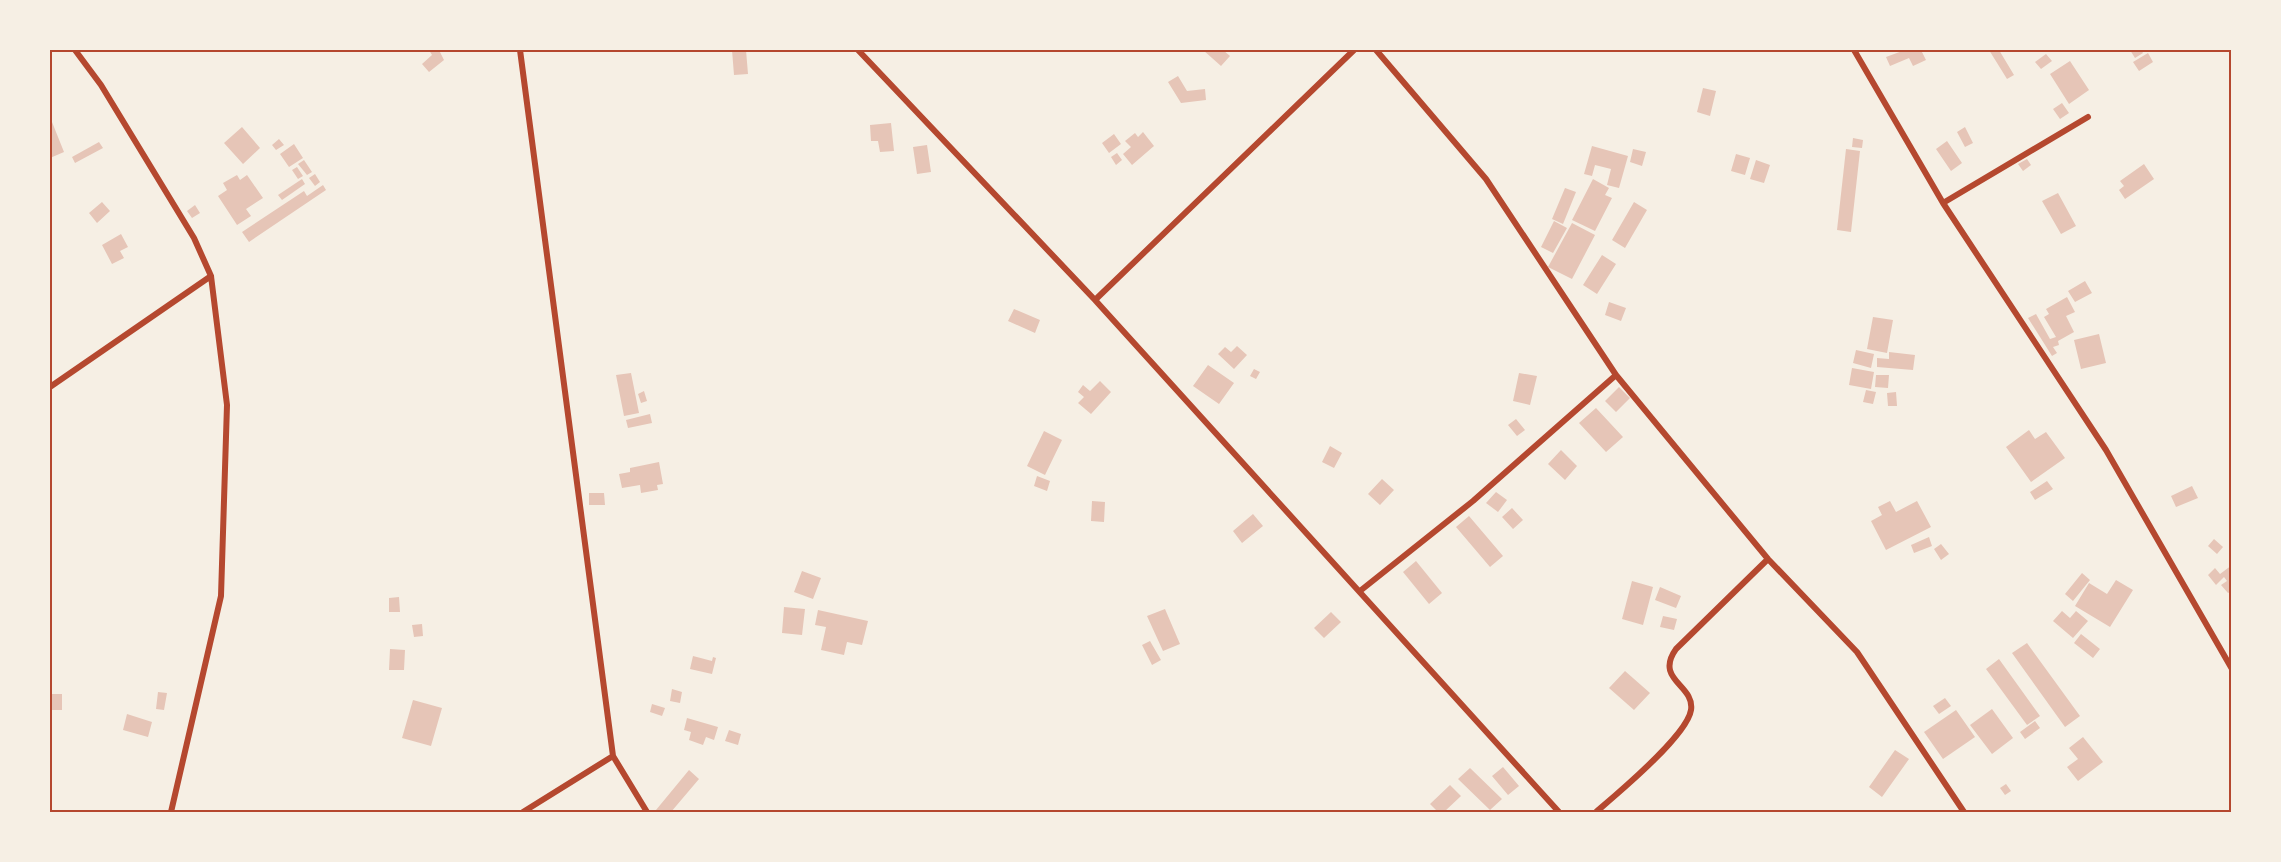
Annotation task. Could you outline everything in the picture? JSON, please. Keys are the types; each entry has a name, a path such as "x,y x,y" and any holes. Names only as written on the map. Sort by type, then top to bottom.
{"street":[{"path":"75,50 101,85 194,238 211,276 227,405 221,596 171,813"},
{"path":"520,50 613,756 647,813"},
{"path":"858,50 1095,300 1559,813"},
{"path":"1095,300 1354,50"},
{"path":"1376,50 1486,179 1616,375 1768,559 1857,652 1964,813"},
{"path":"1854,50 1943,203 2106,450 2232,669"},
{"path":"1943,203 2088,117"},
{"path":"50,387 211,276"},
{"path":"1360,591 1473,501 1616,375"},
{"path":"1596,813 1639,775 1667,746 1689,718 1692,709 1689,697 1672,676 1669,666 1670,658 1676,649 1768,559"},
{"path":"523,813 613,756"}],"building":[{"path":"429,50 439,50 444,60 429,72 422,64 432,55"},
{"path":"732,50 746,50 748,74 734,75"},
{"path":"1203,50 1223,50 1230,56 1221,66"},
{"path":"1905,50 1921,50 1926,60 1913,66 1909,58 1890,66 1886,57"},
{"path":"1989,50 1999,50 2014,75 2007,79"},
{"path":"2130,50 2141,50 2143,53 2135,58"},
{"path":"2148,53 2153,62 2139,71 2133,62"},
{"path":"2046,54 2052,61 2041,69 2035,62"},
{"path":"2070,61 2089,90 2069,104 2050,74"},
{"path":"1178,76 1187,91 1205,89 1206,100 1181,103 1168,82"},
{"path":"1703,88 1716,91 1710,116 1697,112"},
{"path":"2062,103 2069,113 2060,119 2053,109"},
{"path":"50,117 64,152 50,158"},
{"path":"891,123 894,151 880,152 878,141 871,141 870,125"},
{"path":"242,127 260,148 243,164 224,143"},
{"path":"1965,127 1973,143 1965,147 1957,132"},
{"path":"1143,132 1154,146 1132,165 1123,154 1131,147 1125,141 1135,133 1138,137"},
{"path":"1114,134 1121,144 1109,153 1102,143"},
{"path":"1853,138 1863,140 1862,148 1852,147"},
{"path":"279,139 284,145 276,150 272,145"},
{"path":"1947,141 1962,163 1951,171 1936,149"},
{"path":"99,142 103,148 75,163 72,157"},
{"path":"294,144 303,158 289,167 280,154"},
{"path":"927,145 931,172 917,174 913,147"},
{"path":"1592,146 1628,156 1619,188 1607,185 1611,169 1595,165 1592,176 1584,174"},
{"path":"1633,149 1646,152 1642,166 1630,162"},
{"path":"1846,149 1860,151 1851,232 1837,230"},
{"path":"1117,153 1122,160 1116,165 1111,157"},
{"path":"1736,154 1750,158 1745,175 1731,171"},
{"path":"2027,159 2031,165 2023,171 2018,164"},
{"path":"304,160 312,172 307,175 298,164"},
{"path":"1756,160 1770,165 1764,183 1750,179"},
{"path":"2144,164 2154,179 2125,199 2119,190 2124,186 2120,181"},
{"path":"297,167 303,176 298,179 292,170"},
{"path":"315,174 320,182 315,186 309,178"},
{"path":"237,175 240,180 247,175 263,198 246,209 251,216 237,225 218,196 227,190 223,183"},
{"path":"302,179 305,184 282,200 278,195"},
{"path":"1593,179 1609,188 1605,195 1612,198 1595,231 1572,220"},
{"path":"323,185 326,190 249,242 242,232 304,191 307,196"},
{"path":"1565,188 1576,192 1563,224 1552,219"},
{"path":"2058,193 2076,226 2061,234 2042,201"},
{"path":"102,202 110,211 97,223 89,213"},
{"path":"1634,202 1647,210 1625,248 1612,240"},
{"path":"195,205 200,213 192,218 187,211"},
{"path":"1554,221 1567,228 1553,253 1541,247"},
{"path":"1572,223 1595,235 1572,279 1548,267"},
{"path":"121,234 128,247 120,251 124,258 112,264 102,245"},
{"path":"1602,255 1616,264 1597,294 1583,285"},
{"path":"2085,281 2092,293 2075,302 2068,291"},
{"path":"2067,297 2075,312 2066,316 2074,332 2058,341 2059,345 2053,347 2057,353 2052,356 2028,318 2036,314 2050,339 2056,337 2044,317 2049,314 2046,309"},
{"path":"1609,302 1626,308 1621,321 1605,315"},
{"path":"1014,309 1040,320 1035,333 1008,321"},
{"path":"1873,317 1893,320 1887,353 1867,349"},
{"path":"2099,334 2106,363 2081,369 2074,340"},
{"path":"1237,346 1247,355 1234,369 1218,354 1225,347 1231,352"},
{"path":"1856,350 1874,354 1871,368 1853,363"},
{"path":"1889,352 1915,355 1913,370 1877,367 1877,358 1889,359"},
{"path":"1208,365 1234,383 1219,404 1193,386"},
{"path":"1852,368 1874,372 1871,389 1849,385"},
{"path":"1254,369 1260,372 1256,379 1250,376"},
{"path":"631,373 639,413 624,416 616,375"},
{"path":"1519,373 1537,376 1530,405 1513,401"},
{"path":"1876,375 1889,375 1888,388 1875,387"},
{"path":"1100,381 1111,392 1091,414 1078,403 1084,397 1078,392 1083,385 1090,391"},
{"path":"1619,387 1630,398 1616,412 1605,401"},
{"path":"1866,390 1876,392 1873,404 1863,402"},
{"path":"644,391 647,401 641,403 638,394"},
{"path":"1896,392 1897,406 1888,406 1887,393"},
{"path":"1596,408 1623,437 1606,452 1579,423"},
{"path":"650,414 652,423 628,428 626,420"},
{"path":"1516,419 1525,430 1517,436 1508,425"},
{"path":"2029,430 2035,439 2046,432 2065,458 2031,482 2006,447"},
{"path":"1044,431 1062,440 1045,475 1027,466"},
{"path":"1330,446 1342,453 1334,468 1322,462"},
{"path":"1561,450 1577,466 1565,480 1548,464"},
{"path":"659,462 663,484 657,485 658,490 641,493 640,485 622,488 619,474 630,472 630,468"},
{"path":"1037,476 1050,481 1047,491 1034,486"},
{"path":"1382,479 1394,490 1380,505 1368,494"},
{"path":"2047,481 2053,489 2035,500 2030,492"},
{"path":"2192,486 2198,498 2176,507 2171,496"},
{"path":"1496,492 1507,500 1498,512 1486,503"},
{"path":"589,493 604,493 605,505 589,505"},
{"path":"1092,501 1105,502 1104,522 1091,521"},
{"path":"1890,501 1896,512 1917,501 1931,527 1886,550 1871,521 1882,515 1878,507"},
{"path":"1512,508 1523,520 1513,529 1502,517"},
{"path":"1253,514 1263,526 1242,543 1233,531"},
{"path":"1469,516 1503,556 1490,567 1456,527"},
{"path":"1929,537 1932,546 1914,553 1911,545"},
{"path":"2214,539 2223,547 2217,554 2208,546"},
{"path":"1941,544 1949,554 1941,560 1934,549"},
{"path":"1416,561 1442,593 1429,604 1403,572"},
{"path":"2232,565 2232,591 2228,593 2221,585 2227,581 2224,577 2216,585 2208,575 2215,568 2220,574"},
{"path":"802,571 821,578 813,599 794,592"},
{"path":"2082,573 2090,580 2073,601 2065,594"},
{"path":"2116,580 2133,590 2110,627 2075,606 2089,583 2107,594"},
{"path":"1632,581 1653,587 1643,625 1622,619"},
{"path":"1660,587 1681,596 1676,608 1655,600"},
{"path":"399,597 400,612 389,612 389,598"},
{"path":"784,607 805,609 802,635 782,633"},
{"path":"1165,609 1180,644 1163,651 1147,616"},
{"path":"818,610 868,621 862,645 847,642 844,655 821,650 826,627 815,625"},
{"path":"2062,611 2070,618 2076,611 2088,621 2073,638 2053,621"},
{"path":"1331,612 1341,622 1324,638 1314,628"},
{"path":"1663,616 1677,619 1674,630 1660,627"},
{"path":"422,624 423,636 414,637 412,625"},
{"path":"2081,634 2100,649 2093,658 2074,643"},
{"path":"1150,641 1161,660 1152,665 1142,645"},
{"path":"2027,643 2080,716 2065,727 2012,653"},
{"path":"390,649 405,650 404,670 389,670"},
{"path":"693,656 712,661 713,657 716,658 712,674 690,669"},
{"path":"1999,659 2040,716 2027,725 1986,669"},
{"path":"1625,671 1650,693 1634,710 1609,688"},
{"path":"672,689 682,692 680,703 670,701"},
{"path":"158,692 167,693 164,710 156,709"},
{"path":"50,694 62,694 62,710 50,710"},
{"path":"1945,698 1951,706 1939,714 1933,706"},
{"path":"413,700 442,708 431,746 402,738"},
{"path":"652,704 665,708 662,716 650,712"},
{"path":"1992,709 2013,738 1992,754 1970,725"},
{"path":"1956,710 1975,737 1943,759 1924,732"},
{"path":"127,714 152,722 148,737 123,730"},
{"path":"687,718 718,727 714,740 706,737 703,745 689,740 691,732 684,730"},
{"path":"2035,721 2040,728 2025,739 2020,732"},
{"path":"729,730 741,734 738,745 725,741"},
{"path":"2083,737 2103,762 2078,781 2067,767 2078,759 2069,748"},
{"path":"1895,750 1909,759 1882,797 1869,787"},
{"path":"1503,767 1519,786 1508,795 1492,776"},
{"path":"1470,768 1502,799 1490,810 1458,779"},
{"path":"689,770 699,779 671,812 658,812 656,810"},
{"path":"2006,784 2011,791 2005,795 2000,788"},
{"path":"1450,785 1461,796 1444,812 1438,812 1430,804"}]}
